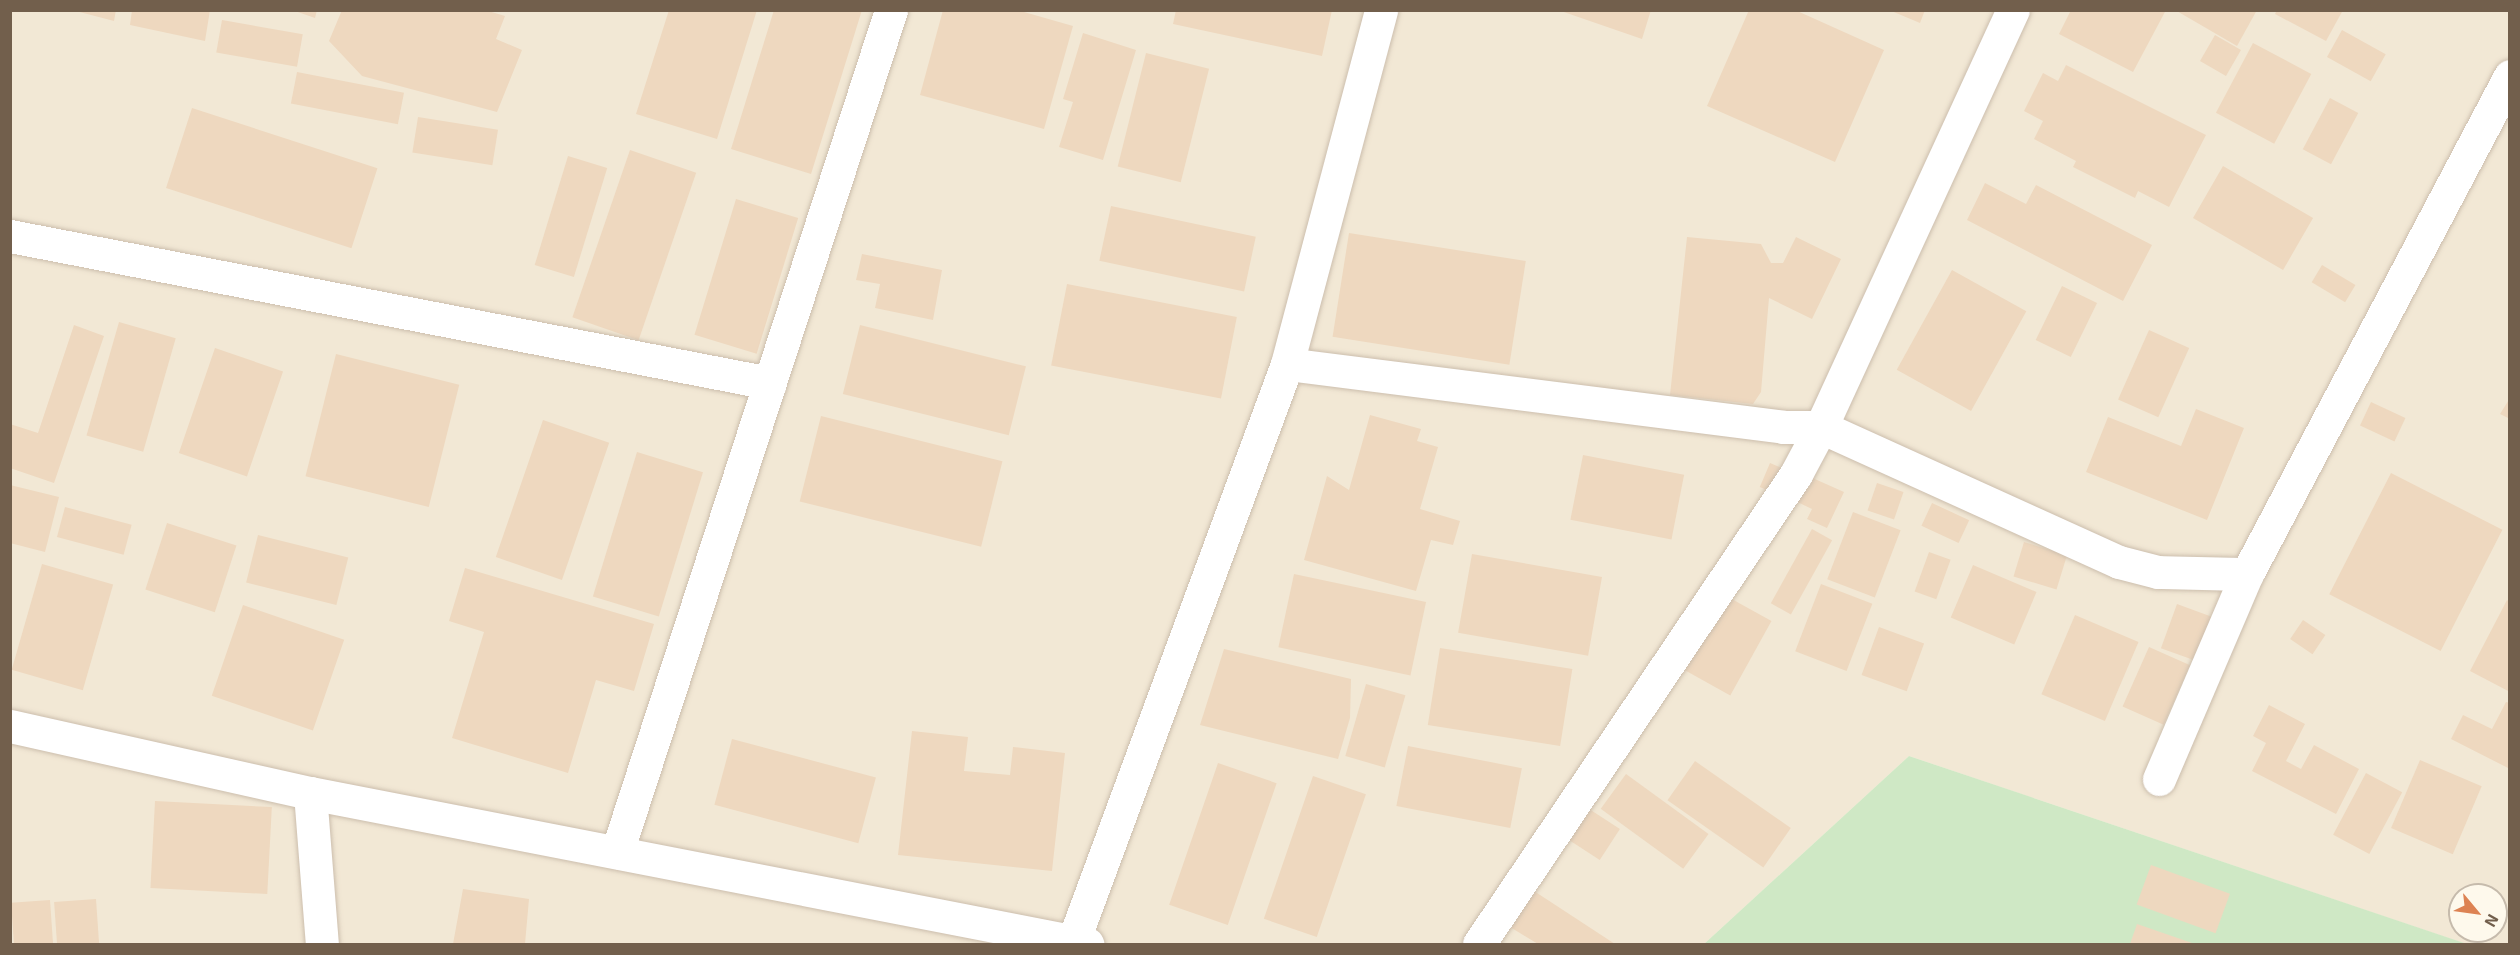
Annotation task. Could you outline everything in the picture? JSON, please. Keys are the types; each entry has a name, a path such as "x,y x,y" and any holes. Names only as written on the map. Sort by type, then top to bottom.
{"street":[{"path":"617,852 891,10"},
{"path":"10,726 310,793 1080,943 1287,364 1381,10"},
{"path":"1479,945 1796,474 1821,427 2013,10"},
{"path":"2158,779 2247,574 2510,76"},
{"path":"10,236 770,382"},
{"path":"1287,364 1783,427 1821,427 2119,562 2158,572 2247,574"},
{"path":"310,793 322,945"}],"shaded area":[{"path":"10,11 2509,11 2509,944 2463,943 2508,943 2508,883 2448,883 2448,938 1909,756 1704,944 11,944"}],"green space":[{"path":"1909,756 2448,938 2448,943 2467,944 1704,944"}],"building":[{"path":"72,10 116,10 114,21"},
{"path":"132,10 210,10 205,41 130,25"},
{"path":"292,10 317,10 315,18"},
{"path":"342,10 485,10 505,16 496,39 522,50 497,112 362,76 329,41"},
{"path":"669,10 757,10 717,139 636,114"},
{"path":"774,10 862,10 811,174 731,149"},
{"path":"943,10 1017,10 1073,26 1044,129 920,95"},
{"path":"1176,10 1332,10 1322,56 1173,24"},
{"path":"1558,10 1651,10 1642,39"},
{"path":"1749,10 1795,10 1884,50 1835,162 1707,106"},
{"path":"1889,10 1925,10 1920,23"},
{"path":"2071,10 2166,10 2133,72 2059,34"},
{"path":"2175,10 2257,10 2237,46"},
{"path":"2277,10 2343,10 2326,41 2275,14"},
{"path":"222,20 303,34 297,67 216,52"},
{"path":"2342,30 2386,54 2371,81 2327,57"},
{"path":"1083,33 1136,50 1103,160 1059,147 1073,102 1063,99"},
{"path":"2215,35 2241,50 2226,76 2200,61"},
{"path":"2253,43 2311,74 2274,144 2216,113"},
{"path":"1146,53 1209,69 1181,182 1118,167"},
{"path":"2066,65 2206,135 2169,207 2138,191 2135,198 2073,167 2076,161 2034,139 2043,121 2024,111 2043,73 2058,81"},
{"path":"297,72 404,93 398,124 291,103"},
{"path":"2330,98 2358,113 2331,164 2303,149"},
{"path":"192,108 377,168 351,248 166,188"},
{"path":"418,117 498,130 492,165 412,153"},
{"path":"630,150 696,173 639,340 572,317"},
{"path":"568,156 607,168 574,277 535,265"},
{"path":"2223,166 2313,218 2283,270 2193,218"},
{"path":"1985,183 2026,204 2036,185 2152,245 2123,301 1967,220"},
{"path":"736,199 798,218 757,354 694,335"},
{"path":"1111,206 1256,237 1244,292 1099,261"},
{"path":"1349,233 1526,261 1509,365 1333,337"},
{"path":"1687,237 1761,244 1771,263 1783,263 1796,237 1841,259 1812,319 1769,298 1761,392 1753,404 1670,395"},
{"path":"862,254 942,270 933,320 875,308 880,284 856,280"},
{"path":"2322,265 2355,285 2345,302 2312,282"},
{"path":"1952,270 2026,311 1971,411 1897,370"},
{"path":"1067,284 1237,317 1221,398 1051,365"},
{"path":"2062,286 2097,303 2071,357 2036,340"},
{"path":"119,322 176,338 143,452 86,435"},
{"path":"74,325 104,336 54,483 10,468 10,424 38,433"},
{"path":"860,325 1026,366 1009,435 843,394"},
{"path":"2149,330 2189,348 2158,417 2118,399"},
{"path":"215,348 283,371 247,476 179,453"},
{"path":"336,354 459,385 429,507 306,476"},
{"path":"2510,398 2510,419 2500,414"},
{"path":"2371,402 2405,418 2394,442 2360,426"},
{"path":"2196,409 2244,428 2207,520 2086,472 2108,417 2181,446"},
{"path":"1370,415 1421,429 1417,441 1438,447 1420,509 1460,521 1453,545 1431,540 1416,591 1304,560 1327,476 1349,490"},
{"path":"821,416 1002,461 981,547 800,501"},
{"path":"543,420 609,443 562,580 496,557"},
{"path":"637,452 703,472 659,617 593,596"},
{"path":"1583,455 1684,475 1672,539 1570,520"},
{"path":"1770,463 1791,472 1781,496 1760,487"},
{"path":"1799,472 1844,492 1827,528 1807,519 1812,509 1787,497"},
{"path":"2391,473 2502,530 2441,651 2329,594"},
{"path":"1877,483 1903,492 1894,520 1868,510"},
{"path":"10,485 59,497 45,552 10,543"},
{"path":"1932,503 1969,520 1959,543 1921,526"},
{"path":"65,507 132,525 124,555 57,537"},
{"path":"1853,512 1901,530 1875,597 1827,579"},
{"path":"167,523 236,546 215,612 145,590"},
{"path":"1812,529 1832,540 1791,614 1771,603"},
{"path":"258,535 348,557 336,605 246,583"},
{"path":"2024,542 2067,555 2057,590 2013,576"},
{"path":"1929,552 1951,560 1936,599 1915,591"},
{"path":"1472,554 1602,577 1588,656 1458,633"},
{"path":"42,564 113,584 83,690 12,670"},
{"path":"1973,565 2037,592 2014,644 1951,617"},
{"path":"465,568 654,624 634,691 596,680 568,773 452,738 484,632 449,621"},
{"path":"1294,574 1426,602 1410,675 1278,647"},
{"path":"1821,584 1872,604 1847,671 1795,651"},
{"path":"1719,592 1771,621 1730,695 1678,666"},
{"path":"2507,600 2510,602 2510,692 2470,671"},
{"path":"2177,604 2212,617 2196,661 2161,648"},
{"path":"243,605 344,640 313,731 212,696"},
{"path":"2075,615 2139,642 2105,721 2041,694"},
{"path":"2303,620 2325,635 2313,654 2290,639"},
{"path":"1879,627 1924,643 1907,691 1862,675"},
{"path":"2149,647 2190,665 2164,725 2123,706"},
{"path":"1440,648 1572,669 1560,746 1428,725"},
{"path":"1224,649 1351,679 1350,718 1338,759 1200,725"},
{"path":"1366,684 1405,695 1385,767 1345,756"},
{"path":"2506,702 2510,703 2510,769 2451,739 2463,715 2492,729"},
{"path":"2269,705 2305,724 2286,761 2301,769 2314,745 2359,769 2336,814 2252,771 2266,743 2253,736"},
{"path":"912,731 968,737 964,771 1010,775 1013,747 1065,753 1052,871 898,855"},
{"path":"732,739 876,778 858,843 714,805"},
{"path":"1408,746 1522,768 1510,828 1396,806"},
{"path":"2420,760 2482,786 2453,854 2391,828"},
{"path":"1695,761 1791,828 1763,867 1667,800"},
{"path":"1218,763 1277,783 1228,925 1169,905"},
{"path":"2366,773 2402,792 2369,854 2333,835"},
{"path":"1626,774 1709,834 1683,869 1601,809"},
{"path":"1313,776 1366,794 1317,937 1264,919"},
{"path":"155,801 272,807 267,894 150,888"},
{"path":"1583,805 1620,829 1600,860 1563,836"},
{"path":"2151,865 2230,894 2216,933 2137,904"},
{"path":"463,889 529,899 525,944 453,944"},
{"path":"1534,891 1615,944 1538,944 1510,927"},
{"path":"96,899 99,944 57,944 54,902"},
{"path":"50,900 53,944 14,944 11,903"},
{"path":"2137,924 2195,944 2130,944"}]}
